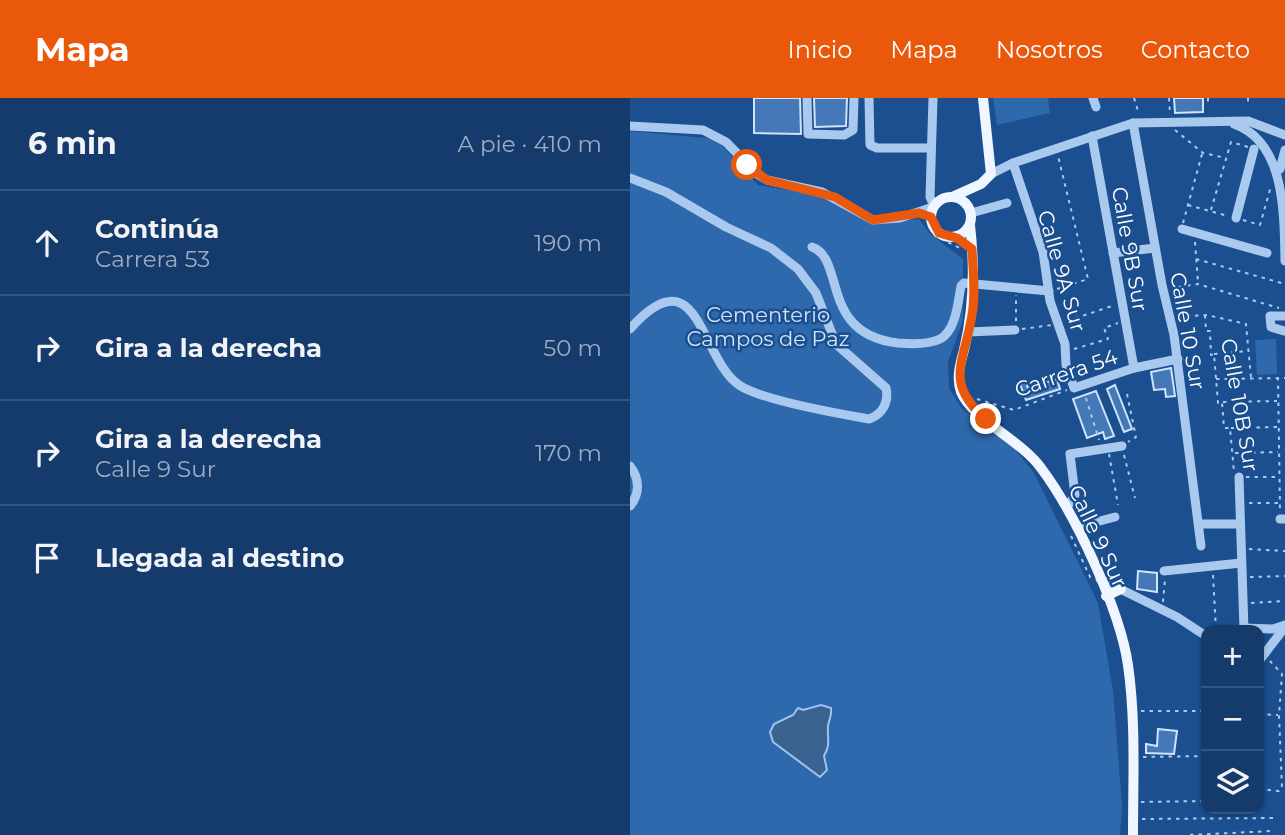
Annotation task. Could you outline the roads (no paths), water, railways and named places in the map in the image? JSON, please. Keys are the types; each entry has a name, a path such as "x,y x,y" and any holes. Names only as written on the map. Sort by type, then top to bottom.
{"main road":[{"path":"968,250 953,237 939,233 932,212 943,198 952,197 976,186 991,174 983,98"},
{"name":"Calle 9 Sur","path":"976,186 970,215 968,250 974,283 960,368 962,394 971,407 1019,442 1042,469 1067,506 1072,528 1096,581 1106,596 1128,663 1132,710 1133,835"},
{"path":"952,197 964,202 970,215 960,235 953,237"},
{"path":"1106,596 1121,589"}],"street":[{"path":"807,98 808,134 845,135 853,130 855,98"},
{"path":"869,98 870,145 877,148 931,148"},
{"path":"630,126 703,130 726,142 757,174 767,180 828,194 873,220 932,212 930,197 933,98"},
{"path":"991,174 1013,163 1137,123 1248,121 1285,135"},
{"name":"Calle 10 Sur","path":"1137,123 1164,294 1178,359 1201,546"},
{"path":"1229,123 1258,135 1280,176"},
{"name":"Calle 9B Sur","path":"1091,136 1134,368"},
{"path":"1236,218 1254,149"},
{"path":"1285,150 1280,176 1285,261"},
{"name":"Calle 9A Sur","path":"1013,163 1043,252 1052,308 1067,351 1066,365 1074,388"},
{"path":"630,178 666,192 726,227 771,248 798,269 816,293 836,344 886,388 886,404 878,415 869,419 744,389 725,373 695,315 675,304 653,307 630,329"},
{"path":"970,215 1007,203"},
{"path":"1182,229 1267,253"},
{"path":"812,247 823,255 849,320 857,329 880,340 924,343 940,339 949,332 962,284 1049,292"},
{"path":"1113,253 1156,247"},
{"path":"1285,316 1270,316 1271,327 1285,329 1285,343"},
{"path":"968,332 1015,330"},
{"name":"Carrera 54","path":"1074,388 1134,368 1178,359"},
{"path":"1067,506 1075,495 1069,457 1072,453 1122,446"},
{"path":"630,466 636,476 638,492 630,506"},
{"name":"Calle 10B Sur","path":"1239,477 1244,625"},
{"path":"1072,528 1115,517"},
{"path":"1199,524 1239,524"},
{"path":"1165,576 1213,564 1241,563"},
{"path":"1096,581 1121,589 1201,633"},
{"path":"1264,655 1281,628"}],"park label":[{"name":"Cementerio Campos de Paz","path":"768,326"}]}
